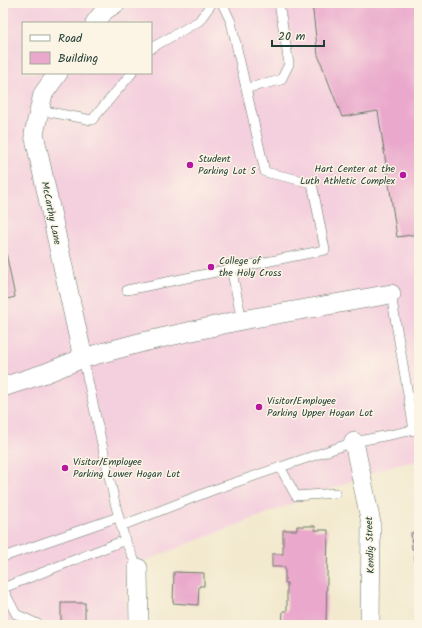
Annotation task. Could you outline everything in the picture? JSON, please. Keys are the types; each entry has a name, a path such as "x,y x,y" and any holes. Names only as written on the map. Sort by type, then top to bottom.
{"street":[{"path":"96,22 105,10 116,3"},
{"name":"McCarthy Lane","path":"57,74 43,94 34,134 83,358"},
{"path":"3,387 46,373 83,358 143,342 242,320 390,294"},
{"name":"Kendig Street","path":"354,442 371,523 370,625"},
{"path":"138,568 139,625"}],"lane":[{"path":"152,48 199,21 212,3"},
{"path":"127,290 325,250 312,182 265,172 232,22 222,3"},
{"path":"247,88 281,80 289,64 279,3"},
{"path":"39,110 92,120 131,74"},
{"path":"230,268 242,320"},
{"path":"121,526 213,490 354,442 417,430 390,294"},
{"path":"83,358 118,517 125,540 138,568"},
{"path":"280,467 296,496 336,493"},
{"path":"3,557 118,517"},
{"path":"40,625 16,614 3,588 125,540"}],"shaded area":[{"name":"College of the Holy Cross","path":"3,3 419,3 419,461 393,465 128,567 125,625 3,625"}],"building":[{"name":"Hart Center at the Luth Athletic Complex","path":"312,3 419,3 419,234 397,237 378,111 342,117 318,55"},
{"path":"3,238 15,297 3,300"},
{"path":"297,526 315,526 315,530 328,530 326,625 282,625 283,611 287,611 287,583 285,583 285,567 272,567 272,554 283,554 283,530 297,530"},
{"path":"419,532 419,563 415,564 411,533"},
{"path":"174,572 204,573 204,586 199,586 198,605 173,603"},
{"path":"417,601 419,601 419,625 418,625"},
{"path":"61,603 85,603 85,625 61,625"}],"place":[{"name":"Student Parking Lot 5","path":"190,165"},
{"name":"Hart Center at the Luth Athletic Complex","path":"403,175"},
{"name":"College of the Holy Cross","path":"211,267"},
{"name":"Visitor/Employee Parking Upper Hogan Lot","path":"259,407"},
{"name":"Visitor/Employee Parking Lower Hogan Lot","path":"65,468"}]}
